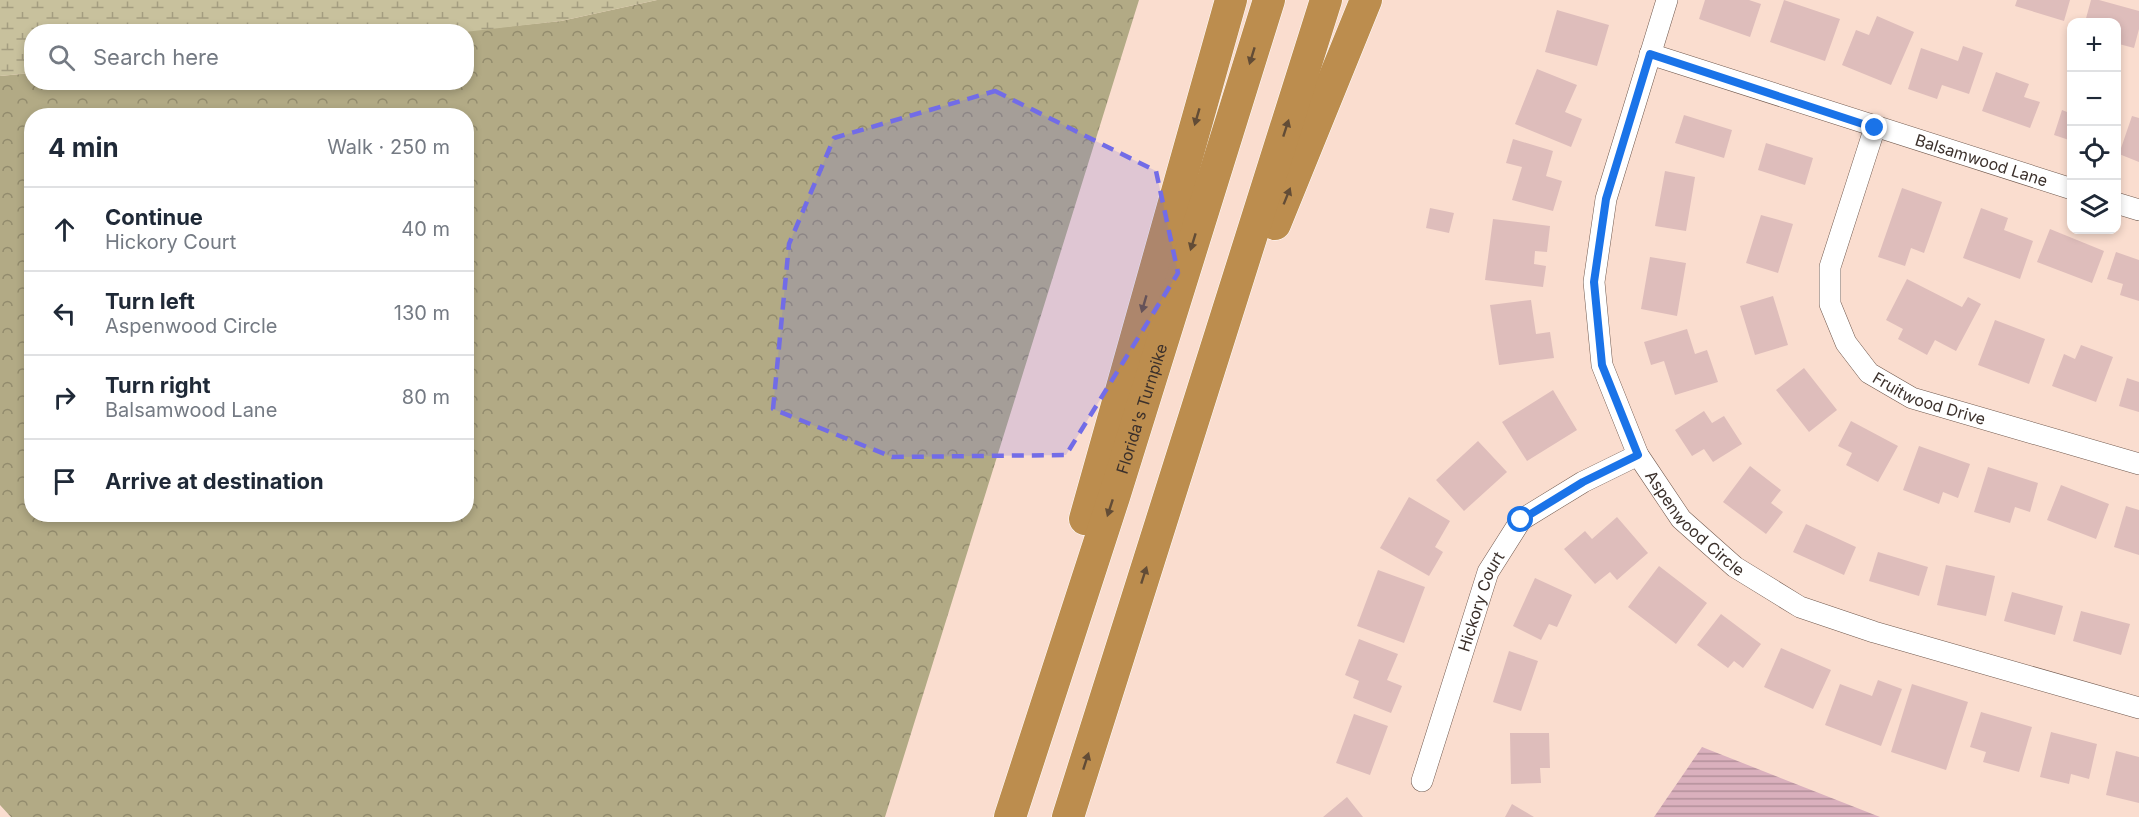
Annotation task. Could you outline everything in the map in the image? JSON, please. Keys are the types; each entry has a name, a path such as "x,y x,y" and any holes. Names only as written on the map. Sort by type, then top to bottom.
{"highway":[{"path":"1003,817 1231,0"},
{"name":"Florida's Turnpike","path":"1010,817 1114,497 1269,0"},
{"path":"1068,817 1326,0"},
{"path":"1211,364 1270,238 1366,0"}],"street":[{"name":"Aspenwood Circle","path":"1667,0 1606,199 1594,282 1602,365 1638,455 1682,519 1735,567 1800,607 1874,632 2139,708"},
{"name":"Balsamwood Lane","path":"1650,54 1875,128 2067,187"},
{"name":"Fruitwood Drive","path":"1875,128 1830,267 1830,304 1846,343 1869,373 1912,398 2139,464"},
{"path":"2121,205 2139,210"},
{"name":"Hickory Court","path":"1422,781 1488,572 1521,520 1583,482 1638,455"}],"highlighted area":[{"path":"995,91 1156,171 1178,273 1066,455 892,457 773,409 789,244 834,138"}],"green space":[{"path":"0,0 657,0 561,21 474,31 474,24 24,24 24,74 0,76"},
{"path":"657,0 1139,0 885,817 11,817 0,805 0,76 24,74 24,90 474,90 474,30 561,21"}],"shaded area":[{"path":"1702,747 1880,817 1654,817"}],"building":[{"path":"1705,0 1749,0 1761,4 1750,37 1699,19"},
{"path":"1784,0 1840,19 1825,61 1770,42"},
{"path":"2017,0 2070,0 2064,21 2015,6"},
{"path":"2091,0 2139,11 2139,29 2134,48 2121,45 2121,18 2086,18"},
{"path":"1557,10 1609,25 1597,66 1545,52"},
{"path":"1877,16 1914,32 1891,85 1842,65 1856,30 1869,35"},
{"path":"1963,46 1983,53 1969,94 1942,85 1937,99 1908,89 1921,48 1958,61"},
{"path":"1537,69 1577,85 1565,112 1582,119 1571,147 1515,124"},
{"path":"1996,72 2029,84 2024,97 2040,102 2030,128 1982,111"},
{"path":"2062,110 2067,112 2067,139 2054,135"},
{"path":"1684,115 1732,130 1724,158 1675,143"},
{"path":"2132,116 2139,118 2139,162 2121,155 2121,148"},
{"path":"1513,139 1553,151 1546,176 1562,181 1553,211 1512,200 1522,167 1506,163"},
{"path":"1766,143 1813,158 1805,185 1758,170"},
{"path":"1665,171 1695,177 1686,231 1655,226"},
{"path":"1902,188 1942,202 1924,253 1911,248 1905,266 1878,257"},
{"path":"1430,208 1454,213 1449,233 1426,228"},
{"path":"1981,208 2008,218 2004,230 2033,241 2020,279 1963,258"},
{"path":"1761,215 1793,224 1778,273 1746,263"},
{"path":"1493,219 1550,226 1547,252 1535,251 1534,264 1546,266 1543,287 1485,280"},
{"path":"2050,229 2104,251 2092,283 2037,262"},
{"path":"2116,252 2139,260 2139,301 2120,295 2123,284 2107,279"},
{"path":"1650,257 1686,263 1677,316 1641,309"},
{"path":"1907,279 1962,307 1968,297 1981,304 1956,351 1935,340 1927,355 1898,339 1903,329 1886,320"},
{"path":"1773,296 1788,345 1755,355 1740,306"},
{"path":"1531,300 1536,334 1550,332 1554,358 1499,365 1490,305"},
{"path":"1995,320 2045,339 2029,384 1978,365"},
{"path":"1687,329 1695,354 1707,350 1718,382 1675,395 1664,361 1651,365 1644,342"},
{"path":"2081,345 2113,357 2096,402 2052,386 2064,354 2075,359"},
{"path":"1804,368 1837,410 1809,432 1776,390"},
{"path":"2127,378 2139,382 2139,412 2119,406"},
{"path":"1553,390 1577,430 1527,461 1502,422"},
{"path":"1704,411 1712,423 1724,416 1742,444 1713,462 1704,449 1692,456 1675,430"},
{"path":"1851,421 1898,446 1878,482 1846,465 1852,453 1838,446"},
{"path":"1478,441 1507,472 1464,511 1436,480"},
{"path":"1919,446 1970,464 1958,498 1943,492 1939,504 1903,490"},
{"path":"1750,466 1781,490 1771,503 1783,512 1766,534 1723,502"},
{"path":"1988,467 2038,483 2030,512 2015,507 2010,523 1974,512"},
{"path":"2061,485 2109,504 2096,539 2047,520"},
{"path":"1409,497 1450,521 1435,547 1443,552 1429,576 1380,548"},
{"path":"2126,506 2139,510 2139,555 2114,547"},
{"path":"1617,517 1648,553 1617,580 1610,572 1595,584 1564,549 1585,531 1592,539"},
{"path":"1806,524 1856,547 1844,575 1793,552"},
{"path":"1878,552 1928,567 1919,596 1869,581"},
{"path":"1946,565 1995,576 1986,616 1937,605"},
{"path":"1659,566 1707,603 1676,644 1628,607"},
{"path":"1378,570 1425,587 1404,643 1357,626"},
{"path":"1535,578 1572,595 1557,627 1549,624 1541,640 1513,626"},
{"path":"2012,592 2063,606 2055,635 2004,621"},
{"path":"2081,611 2130,624 2121,655 2073,641"},
{"path":"1721,614 1761,644 1743,668 1734,661 1728,668 1697,645"},
{"path":"1359,639 1398,654 1387,680 1402,686 1391,713 1353,698 1359,681 1345,675"},
{"path":"1781,648 1831,670 1813,709 1764,687"},
{"path":"1509,651 1538,661 1521,711 1493,702"},
{"path":"1878,680 1902,689 1881,746 1825,725 1840,684 1872,696"},
{"path":"1912,684 1968,702 1946,770 1891,752"},
{"path":"1981,712 2032,727 2019,772 1983,762 1986,752 1970,747"},
{"path":"1354,714 1388,726 1370,775 1336,763"},
{"path":"2051,732 2097,744 2089,779 2071,774 2069,784 2040,777"},
{"path":"1510,733 1549,733 1550,768 1540,768 1541,783 1511,784"},
{"path":"2116,751 2139,757 2139,803 2106,795"},
{"path":"1347,797 1363,817 1323,817"},
{"path":"1512,804 1534,817 1505,817"}],"route":[{"path":"1521,520 1583,482 1638,455 1602,365 1594,282 1606,199 1650,54 1875,128"}]}
